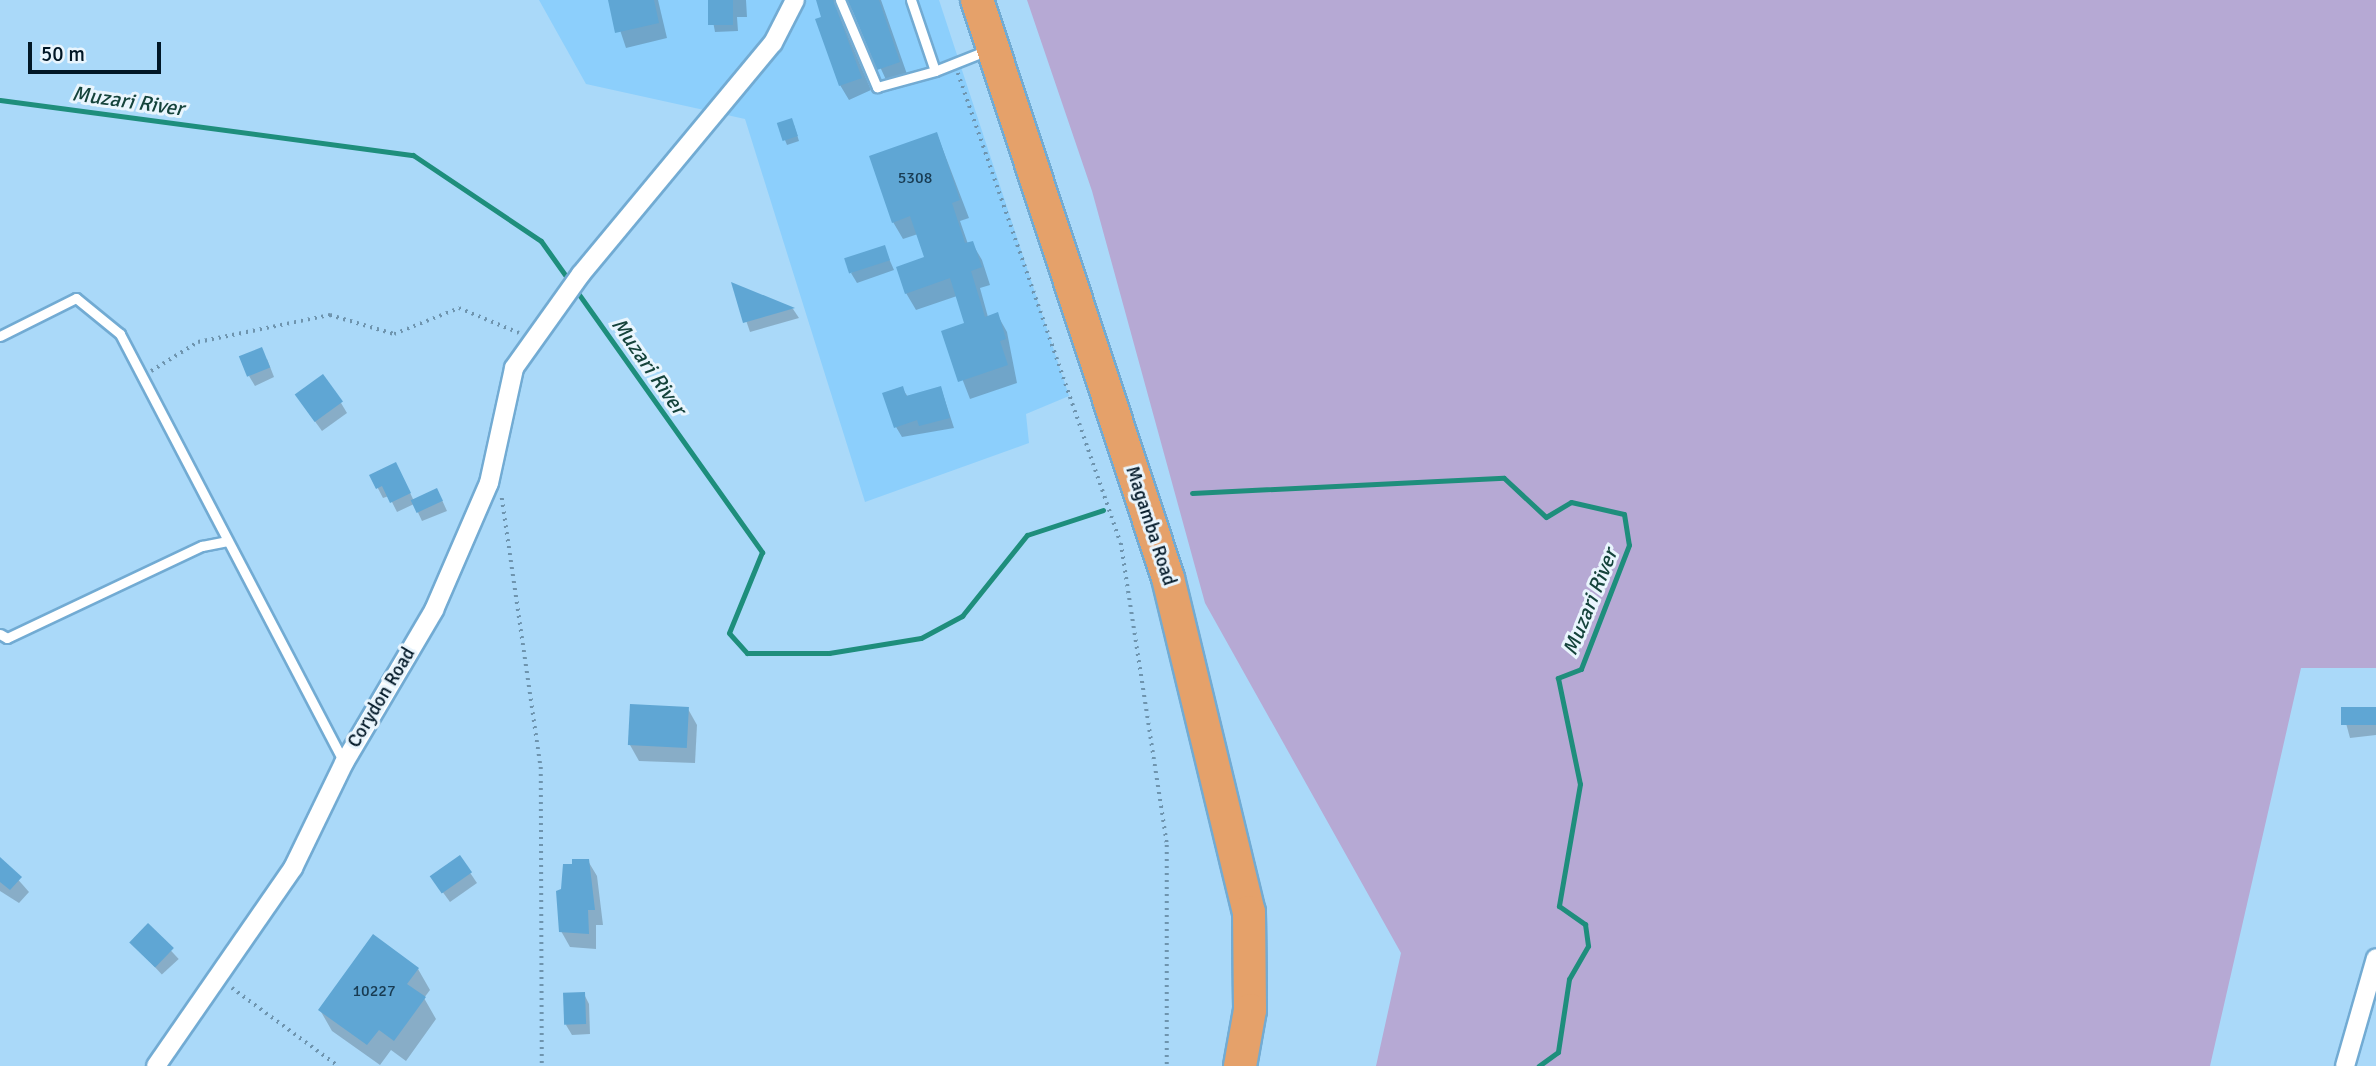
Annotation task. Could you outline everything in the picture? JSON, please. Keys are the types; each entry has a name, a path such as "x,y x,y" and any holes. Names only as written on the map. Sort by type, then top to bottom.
{"highway":[{"name":"Magamba Road","path":"977,0 1168,579 1188,659 1249,912 1250,1010 1240,1066"}],"street":[{"name":"Corydon Road","path":"156,1066 215,977 293,868 344,763 434,610 489,483 514,368 581,274 773,43 795,0"},
{"path":"2345,1066 2376,958"}],"lane":[{"path":"840,0 877,87 935,71 954,61 993,48"},
{"path":"911,0 935,71"},
{"path":"0,335 76,298 120,334 344,763"},
{"path":"0,634 7,638 202,546 228,541"}],"path":[{"path":"954,61 1121,543 1167,845 1167,1066"},
{"path":"144,376 198,342 330,315 394,334 459,308 534,337"},
{"path":"489,483 502,497 541,767 542,1066"},
{"path":"215,977 338,1066"}],"shaded area":[{"path":"539,0 939,0 1069,396 1026,414 1029,443 865,502 745,119 586,84"},
{"path":"1027,0 2376,0 2376,668 2301,668 2210,1066 1376,1066 1401,953 1205,603 1092,191"}],"building":[{"path":"608,0 654,0 659,23 615,33"},
{"path":"708,0 733,0 733,25 708,25"},
{"path":"816,0 833,0 862,78 839,86 815,19 821,17"},
{"path":"848,0 879,0 900,62 877,70"},
{"path":"792,118 798,136 783,141 777,123"},
{"path":"937,132 960,200 952,203 965,243 973,241 982,267 971,271 985,317 998,312 1006,339 1000,341 1008,365 958,382 941,331 964,323 950,278 905,294 896,267 924,257 910,216 892,223 869,156"},
{"path":"885,245 890,260 849,274 844,258"},
{"path":"731,282 795,308 743,323"},
{"path":"262,347 270,367 247,377 239,356"},
{"path":"323,374 343,402 315,422 295,395"},
{"path":"903,386 906,396 941,386 950,418 919,426 917,420 894,428 882,393"},
{"path":"396,462 411,493 390,503 382,486 376,489 369,475"},
{"path":"437,488 443,501 417,513 411,500"},
{"path":"630,704 689,707 687,748 628,745"},
{"path":"2341,707 2376,707 2376,725 2341,725"},
{"path":"460,855 472,872 442,893 430,876"},
{"path":"0,857 22,877 10,890 0,882"},
{"path":"572,859 589,859 595,910 588,910 589,934 559,932 556,891 561,889 563,864 572,864"},
{"path":"148,923 174,948 155,967 129,942"},
{"path":"373,934 419,968 407,984 426,997 394,1041 379,1030 367,1045 318,1010"},
{"path":"585,992 586,1024 564,1025 563,993"}],"waterway":[{"name":"Muzari River","path":"0,100 413,155 541,241 762,552 729,633 747,653 829,653 921,638 962,616 1027,535 1103,510"},
{"name":"Muzari River","path":"1192,493 1504,478 1546,517 1571,502 1624,514 1629,545 1581,669 1558,678 1580,784 1559,906 1585,924 1588,946 1569,979 1558,1052 1539,1066"}]}
